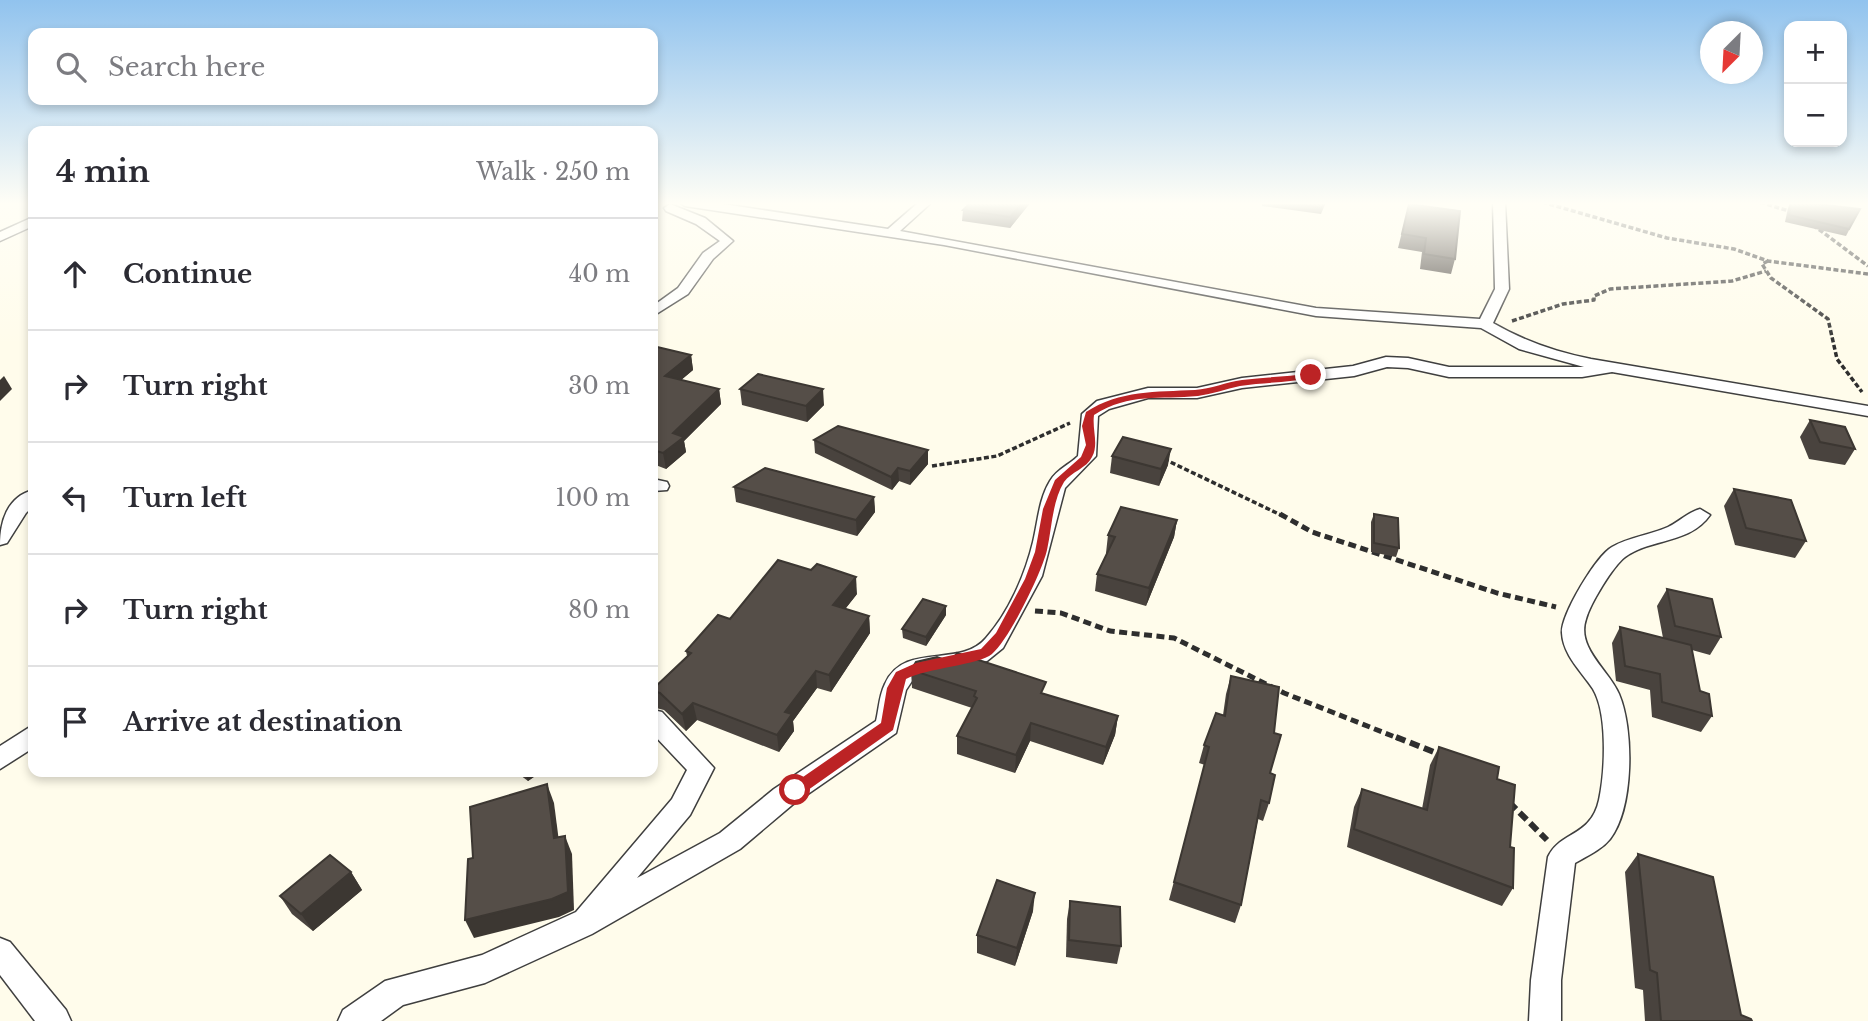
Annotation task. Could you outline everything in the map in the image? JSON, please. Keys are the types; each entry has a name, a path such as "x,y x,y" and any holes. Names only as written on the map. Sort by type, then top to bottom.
{"street":[{"path":"658,308 683,291 708,256 716,250"},
{"path":"994,250 1316,312 1396,320 1449,319 1490,328 1524,347 1615,367 1868,411"},
{"path":"1490,328 1502,289 1501,250"},
{"path":"354,1021 396,992 485,969 582,923 730,841 783,797 887,726 894,688 901,676 916,668 986,652 1002,635 1008,618 1031,579 1041,552 1049,509 1060,480 1086,459 1091,445 1087,426 1090,414 1103,405 1147,393 1197,393 1242,383 1354,371 1386,362 1408,363 1449,372 1582,372 1615,367"},
{"path":"0,538 18,509 28,500"},
{"path":"1545,1021 1543,993 1554,939 1562,856 1587,842 1604,826 1615,796 1615,755 1608,695 1576,650 1577,615 1615,554 1672,533 1700,516"},
{"path":"582,923 681,807 701,768 658,724"},
{"path":"0,759 28,737"},
{"path":"0,952 55,1021"}],"path":[{"path":"1736,250 1768,261 1868,274"},
{"path":"1849,250 1868,266"},
{"path":"1768,261 1762,264 1766,271 1828,319 1830,338 1839,363 1854,378 1863,395 1845,406"},
{"path":"1490,328 1563,304 1587,303 1594,300 1594,296 1600,292 1610,289 1732,281 1766,271"},
{"path":"932,466 997,456 1048,430 1090,414"},
{"path":"1155,455 1267,507 1312,532 1497,593 1543,602 1577,615"},
{"path":"1008,618 1025,612 1049,611 1110,631 1174,638 1284,693 1425,747 1446,758"},
{"path":"1506,799 1562,856"}],"building":[{"path":"1425,250 1456,250 1455,259 1424,254"},
{"path":"658,347 691,355 665,376 719,389 673,433 684,437 663,453 658,452"},
{"path":"758,374 823,389 806,406 740,389"},
{"path":"1810,420 1845,427 1855,449 1820,442"},
{"path":"838,426 928,450 910,471 898,468 891,477 814,440"},
{"path":"1123,437 1171,449 1161,469 1112,456"},
{"path":"765,468 874,497 856,520 734,487"},
{"path":"1734,489 1791,500 1806,541 1746,528"},
{"path":"1121,507 1177,520 1149,588 1097,574 1115,537 1108,535"},
{"path":"1374,514 1398,518 1399,548 1374,543"},
{"path":"778,560 811,570 817,564 856,577 833,605 869,616 829,675 816,671 785,712 792,714 777,735 693,703 682,714 658,692 658,684 691,653 686,651 718,615 730,619"},
{"path":"1667,589 1712,599 1721,637 1675,626"},
{"path":"923,599 946,606 926,637 902,629"},
{"path":"1620,627 1691,645 1700,691 1709,694 1712,716 1662,702 1660,674 1625,666"},
{"path":"957,653 1046,682 1041,693 1118,716 1106,747 1031,723 1016,755 957,736 977,698 974,696 976,691 911,670 916,662 937,657 951,662"},
{"path":"1231,676 1279,687 1274,733 1281,735 1270,773 1275,775 1269,803 1261,800 1241,905 1174,882 1209,747 1204,745 1216,713 1225,716"},
{"path":"1439,747 1499,767 1497,779 1515,785 1510,847 1514,848 1513,888 1354,829 1362,789 1427,810"},
{"path":"547,784 554,838 565,836 568,892 552,899 465,920 468,859 473,858 470,807"},
{"path":"1638,854 1713,877 1741,1015 1752,1021 1661,1021 1657,973 1650,970"},
{"path":"330,855 351,872 301,914 280,896"},
{"path":"997,880 1035,893 1017,948 977,935"},
{"path":"1070,901 1120,907 1121,946 1069,940"}],"route":[{"path":"795,790 887,726 894,688 901,676 916,668 986,652 1002,635 1008,618 1031,579 1041,552 1049,509 1060,480 1086,459 1091,445 1087,426 1090,414 1103,405 1147,393 1197,393 1242,383 1272,382 1311,375"}]}
